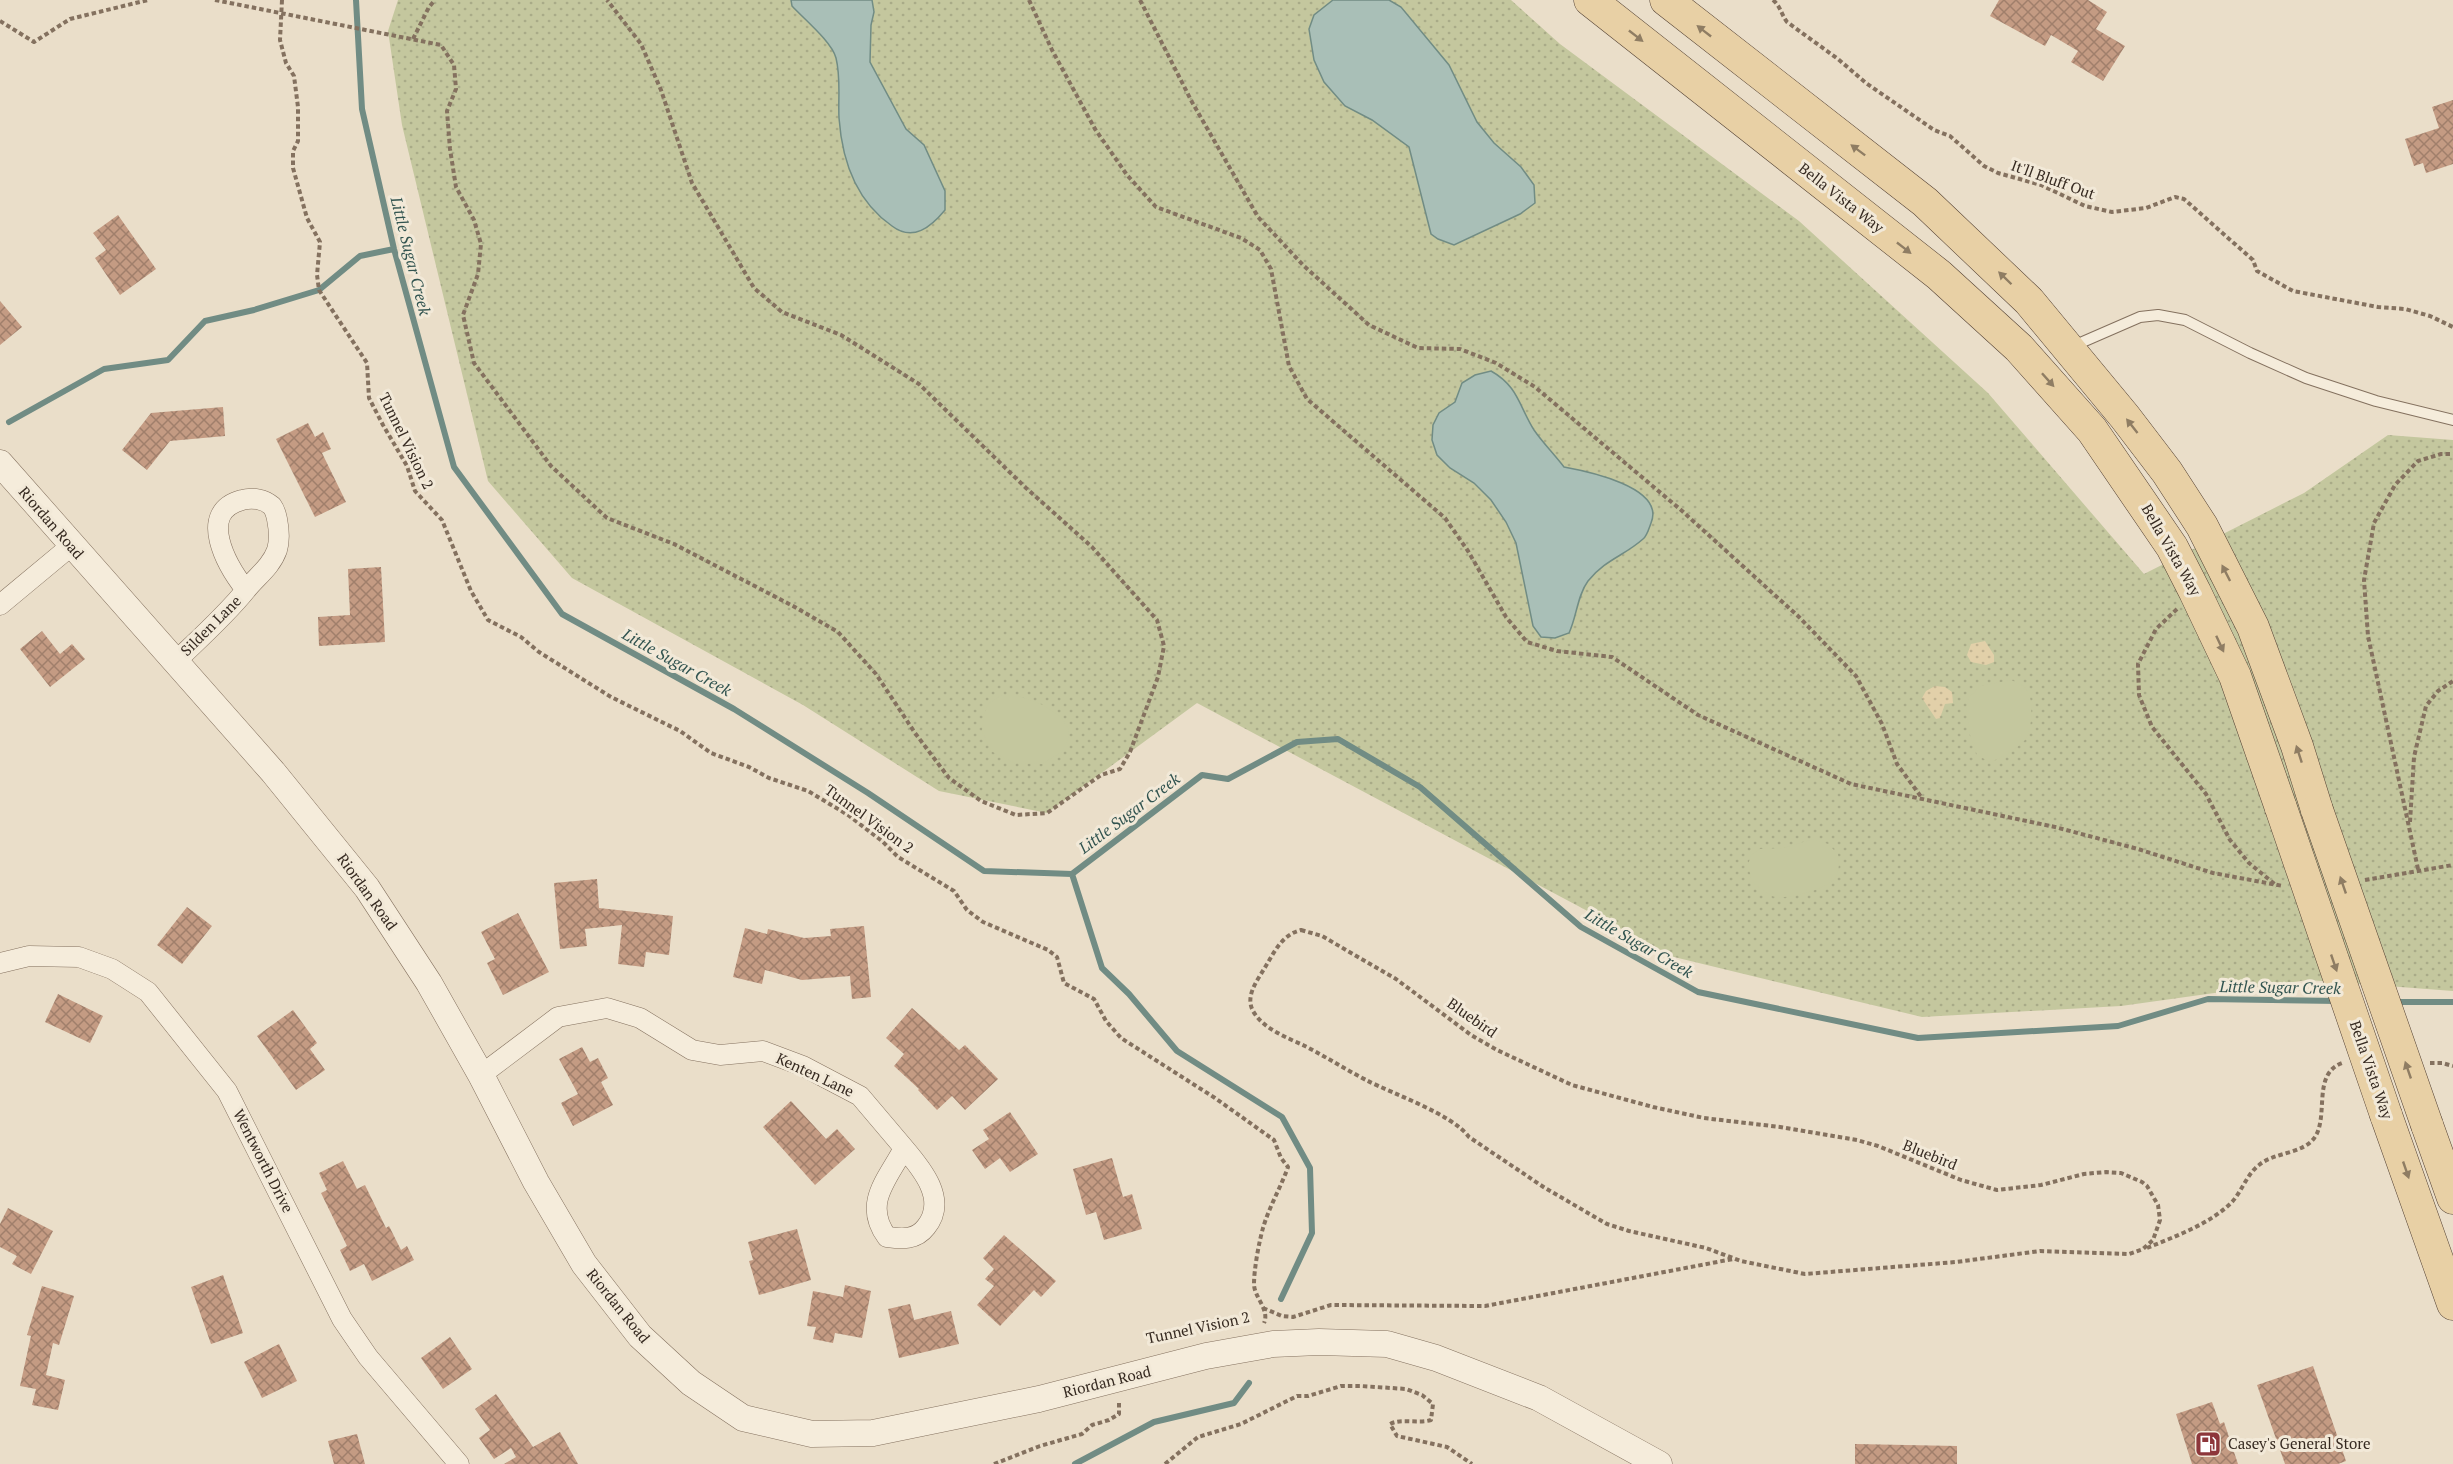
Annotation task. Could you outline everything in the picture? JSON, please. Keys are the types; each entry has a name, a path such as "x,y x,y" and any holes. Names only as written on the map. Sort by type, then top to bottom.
{"main road":[{"name":"Bella Vista Way","path":"1590,0 1939,275 2019,348 2092,430 2148,510 2172,548 2235,676 2453,1304"},
{"path":"1666,0 1925,202 2029,302 2160,463 2202,526 2253,627 2297,746 2317,810 2453,1198"}],"street":[{"name":"Riordan Road","path":"0,463 273,772 367,888 429,983 481,1075 536,1182 584,1264 640,1336 691,1383 743,1418 812,1434 873,1433 1039,1399 1206,1356 1273,1344 1319,1342 1387,1344 1437,1358 1539,1398 1659,1464"},
{"path":"0,605 71,546"},
{"name":"Silden Lane","path":"175,662 246,590"},
{"name":"Wentworth Drive","path":"0,963 29,956 79,957 112,969 148,992 228,1091 342,1319 368,1357 459,1464"},
{"name":"Kenten Lane","path":"481,1075 558,1017 607,1008 640,1018 693,1050 720,1055 763,1051 803,1066 860,1096 904,1148"}],"lane":[{"path":"2068,349 2140,317 2158,315 2185,320 2306,378 2376,401 2453,420"}],"path":[{"path":"0,21 34,42 70,19 148,0"},
{"path":"216,0 441,45 454,65 456,89 447,111 456,186 474,220 481,244 478,274 463,315 474,363 551,466 608,518 674,544 838,632 876,675 949,778 981,801 1016,815 1047,813 1101,776 1120,769 1130,752 1158,678 1164,646 1157,620 1092,547 1026,488 919,384 841,335 782,312 754,288 692,183 661,90 641,44 607,0"},
{"name":"Tunnel Vision 2","path":"282,0 280,40 286,63 294,76 298,107 298,141 293,151 293,168 307,218 320,242 317,275 319,290 367,363 369,398 408,466 415,491 442,520 471,591 488,620 521,637 539,652 611,697 680,731 711,753 749,767 769,778 808,791 848,815 882,841 898,857 954,891 967,910 983,922 1048,950 1057,957 1064,983 1094,999 1106,1021 1121,1038 1215,1098 1274,1140 1281,1158 1288,1167 1263,1228 1254,1284 1256,1296 1266,1318 1256,1329"},
{"path":"413,39 435,0"},
{"path":"1029,0 1052,50 1095,129 1126,176 1156,207 1241,238 1260,250 1271,269 1289,366 1307,399 1445,518 1468,551 1506,617 1527,642 1557,651 1612,657 1698,715 1851,784 2055,827 2138,849 2213,873 2277,886 2289,885"},
{"path":"1140,0 1192,102 1258,217 1304,266 1369,325 1418,348 1460,349 1496,363 1535,387 1682,510 1799,617 1856,676 1882,724 1897,764 1923,798"},
{"name":"It'll Bluff Out","path":"1773,0 1780,6 1781,15 1787,22 1838,59 1851,72 1934,130 1950,136 1984,166 1998,173 2041,185 2085,206 2112,212 2146,208 2175,197 2184,199 2253,260 2258,271 2293,291 2378,307 2405,309 2430,316 2453,327"},
{"path":"2418,869 2368,636 2364,580 2374,524 2395,485 2418,461 2441,454 2453,454"},
{"path":"2195,592 2156,629 2138,664 2139,695 2152,727 2206,794 2230,840 2249,863 2277,886"},
{"path":"2410,829 2414,757 2426,706 2438,691 2453,681"},
{"path":"2356,881 2453,865"},
{"name":"Bluebird","path":"1301,930 1322,936 1396,980 1471,1035 1497,1050 1572,1085 1653,1107 1727,1121 1857,1140 1878,1146 1961,1180 1997,1191 2041,1185 2084,1174 2121,1173 2142,1182 2155,1198 2160,1220 2154,1240 2143,1249 2129,1254 2040,1251 1956,1262 1817,1274 1783,1271 1734,1258 1706,1248 1629,1231 1608,1224 1545,1188 1469,1137 1463,1129 1345,1069 1263,1023 1252,1010 1250,1000 1252,989 1278,946 1287,936 1301,930"},
{"path":"2143,1249 2176,1236 2214,1215 2232,1202 2259,1164 2270,1159"},
{"path":"1263,1308 1282,1316 1293,1317 1331,1305 1485,1306 1734,1258"},
{"path":"994,1464 1040,1446 1082,1434 1092,1425 1119,1414 1116,1379"},
{"path":"1165,1464 1198,1437 1241,1424 1288,1399 1308,1396 1341,1386 1406,1389 1422,1395 1433,1404 1431,1420 1418,1423 1394,1421 1390,1424 1393,1431 1397,1436 1447,1447 1472,1464"}],"green space":[{"path":"398,0 1511,0 1560,44 1799,221 1988,393 2144,574 2304,493 2388,435 2453,440 2453,991 2308,980 2121,1006 1922,1017 1674,957 1197,703 1047,813 939,791 803,705 572,578 488,481 402,125 388,31"},
{"path":"2011,680 2028,691 2031,711 2029,731 2025,740 2017,747 1990,762 1977,755 1970,735 1966,709 1969,697 1981,686"},
{"path":"1002,695 1016,695 1043,705 1061,717 1068,728 1069,738 1062,752 1042,764 1014,763 991,751 982,731 984,714 989,703"},
{"path":"1813,839 1828,844 1838,854 1838,872 1831,882 1806,893 1778,897 1769,895 1752,882 1748,865 1751,855 1760,849 1783,848"}],"sand":[{"path":"1985,641 1994,655 1994,662 1986,665 1971,662 1967,655 1971,644"},
{"path":"1935,686 1945,687 1952,692 1953,703 1945,704 1940,718 1936,719 1922,698 1926,691"}],"water":[{"path":"791,0 872,0 874,12 871,25 870,62 906,129 924,145 945,191 945,210 928,227 907,233 900,231 880,216 860,192 843,149 836,58 829,45 792,6"},
{"path":"1333,0 1389,0 1401,7 1449,65 1477,122 1494,143 1521,167 1534,185 1535,203 1520,214 1454,245 1431,234 1409,147 1372,120 1345,106 1324,82 1314,60 1309,29 1314,15"},
{"path":"1491,371 1513,390 1534,430 1564,467 1589,472 1621,483 1647,500 1652,510 1651,523 1644,538 1588,581 1569,633 1555,638 1541,637 1533,626 1516,543 1506,522 1491,500 1474,483 1450,468 1437,455 1432,440 1433,425 1439,413 1455,402 1462,383 1475,375"}],"building":[{"path":"1999,0 2088,0 2107,12 2096,29 2125,46 2103,81 2071,62 2078,51 2051,35 2045,46 1990,16"},
{"path":"2453,100 2453,164 2426,173 2423,163 2414,166 2405,139 2439,128 2432,107"},
{"path":"118,215 156,269 120,295 95,258 106,250 93,233"},
{"path":"0,301 22,327 0,345"},
{"path":"223,407 225,436 170,441 147,470 122,450 151,413"},
{"path":"308,423 315,437 323,432 331,449 322,453 346,502 315,517 276,439"},
{"path":"381,567 385,642 319,646 318,617 350,615 348,569"},
{"path":"42,631 60,654 72,644 85,659 50,687 20,649"},
{"path":"597,879 599,908 673,916 669,955 646,952 644,967 618,964 622,925 585,929 587,946 560,949 554,883"},
{"path":"187,907 212,926 182,964 157,945"},
{"path":"518,913 549,972 503,995 487,963 495,959 481,932"},
{"path":"864,926 871,997 852,999 850,976 802,980 765,970 762,984 733,977 745,928 767,934 768,929 804,938 831,936 830,929"},
{"path":"58,994 103,1016 90,1043 45,1022"},
{"path":"912,1008 959,1050 965,1045 998,1079 965,1110 952,1096 937,1110 919,1089 894,1066 904,1054 886,1038"},
{"path":"293,1010 317,1043 310,1049 325,1070 296,1090 257,1036"},
{"path":"582,1047 590,1062 598,1058 608,1078 601,1082 613,1105 573,1126 561,1103 578,1094 559,1059"},
{"path":"791,1101 826,1139 837,1129 855,1149 815,1185 763,1127"},
{"path":"1010,1112 1038,1154 1010,1172 1000,1158 985,1169 972,1150 989,1139 983,1130"},
{"path":"1112,1158 1123,1197 1132,1194 1142,1229 1104,1240 1096,1212 1086,1215 1073,1169"},
{"path":"343,1161 357,1189 365,1185 386,1228 389,1226 401,1250 407,1246 414,1260 372,1281 364,1264 350,1271 340,1250 347,1246 321,1193 327,1190 319,1173"},
{"path":"8,1208 53,1231 31,1274 12,1264 17,1256 0,1247 0,1224"},
{"path":"797,1229 811,1280 759,1295 749,1261 753,1260 748,1242"},
{"path":"1004,1235 1056,1281 1041,1297 1034,1290 1000,1326 977,1305 994,1286 985,1279 994,1269 983,1258"},
{"path":"223,1275 243,1333 211,1344 191,1287"},
{"path":"845,1285 871,1291 862,1338 835,1333 833,1343 813,1339 816,1327 807,1326 813,1291 843,1297"},
{"path":"42,1286 74,1296 59,1345 53,1343 46,1375 65,1380 58,1410 32,1405 36,1389 20,1386 31,1336 27,1335"},
{"path":"910,1304 914,1320 951,1311 959,1344 899,1358 888,1309"},
{"path":"450,1337 472,1369 443,1389 421,1358"},
{"path":"279,1344 297,1381 262,1398 244,1362"},
{"path":"2313,1366 2346,1461 2338,1464 2285,1464 2257,1385"},
{"path":"496,1394 533,1447 560,1432 578,1464 504,1464 516,1457 511,1448 494,1459 479,1438 490,1430 475,1409"},
{"name":"Casey's General Store","path":"2212,1402 2220,1424 2224,1422 2238,1464 2192,1464 2176,1414"},
{"path":"357,1434 365,1464 334,1464 328,1441"},
{"path":"1855,1444 1957,1446 1957,1464 1855,1464"}],"waterway":[{"name":"Little Sugar Creek","path":"356,0 362,109 394,249 454,467 562,614 734,709 868,793 984,871 1072,874 1202,775 1228,779 1297,742 1338,739 1420,787 1581,927 1698,992 1918,1038 2118,1026 2208,999 2338,1001"},
{"path":"9,422 104,369 168,360 205,321 254,310 319,290 360,256 394,249"},
{"path":"1072,874 1102,968 1129,994 1177,1051 1282,1117 1310,1168 1312,1233 1281,1299"},
{"name":"Little Sugar Creek","path":"2394,1002 2453,1002"},
{"path":"1075,1464 1154,1422 1234,1403 1249,1383"}],"place":[{"name":"Casey's General Store","path":"2208,1444"}]}
